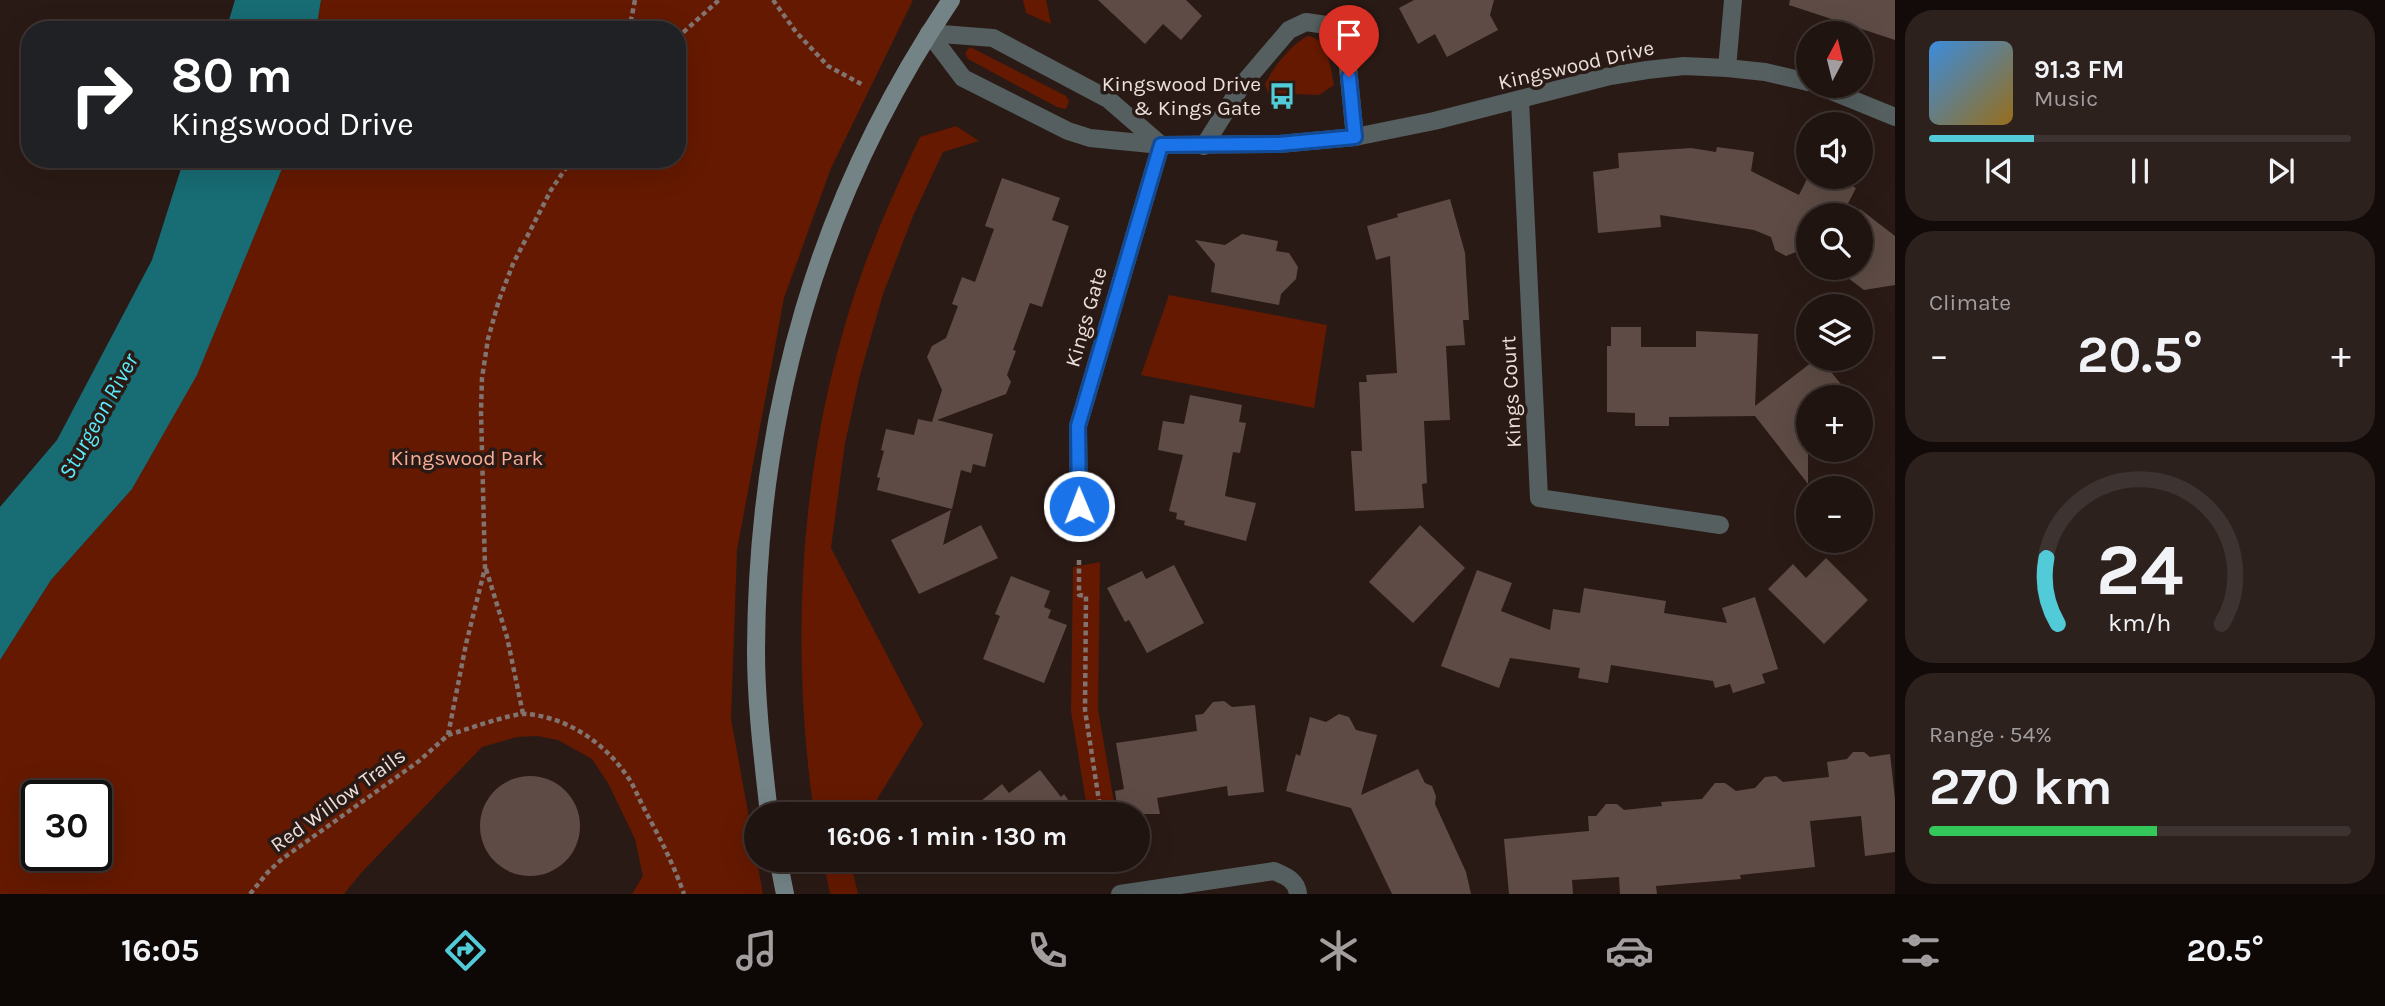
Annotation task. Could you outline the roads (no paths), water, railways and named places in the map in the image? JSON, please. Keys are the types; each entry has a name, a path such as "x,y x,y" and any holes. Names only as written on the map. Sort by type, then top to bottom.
{"main road":[{"path":"768,802 756,653 758,564 763,509 776,426 795,340 834,219 889,99 951,0"},
{"path":"781,872 785,894"}],"street":[{"path":"1727,68 1733,0"},
{"path":"1204,146 1242,85 1289,30 1306,22 1326,24 1335,30 1346,48 1355,137"},
{"path":"929,33 993,38 1108,99 1161,145"},
{"name":"Kingswood Drive","path":"929,33 963,78 1068,131 1090,138 1161,145 1279,144 1355,137 1647,69 1684,66 1727,68 1765,72 1796,79"},
{"path":"1848,98 1895,117"},
{"name":"Kings Court","path":"1520,100 1539,498 1720,525"},
{"name":"Kings Gate","path":"1079,506 1078,426 1161,145"},
{"path":"1120,894 1274,871 1289,877 1298,894"}],"water":[{"path":"235,0 321,0 318,21 229,21"},
{"name":"Sturgeon River","path":"181,168 282,168 197,375 132,489 51,580 0,660 0,507 57,440 152,260"}],"place":[{"name":"Kingswood Drive & Kings Gate","path":"1282,96"}],"park label":[{"name":"Kingswood Park","path":"467,458"}]}
